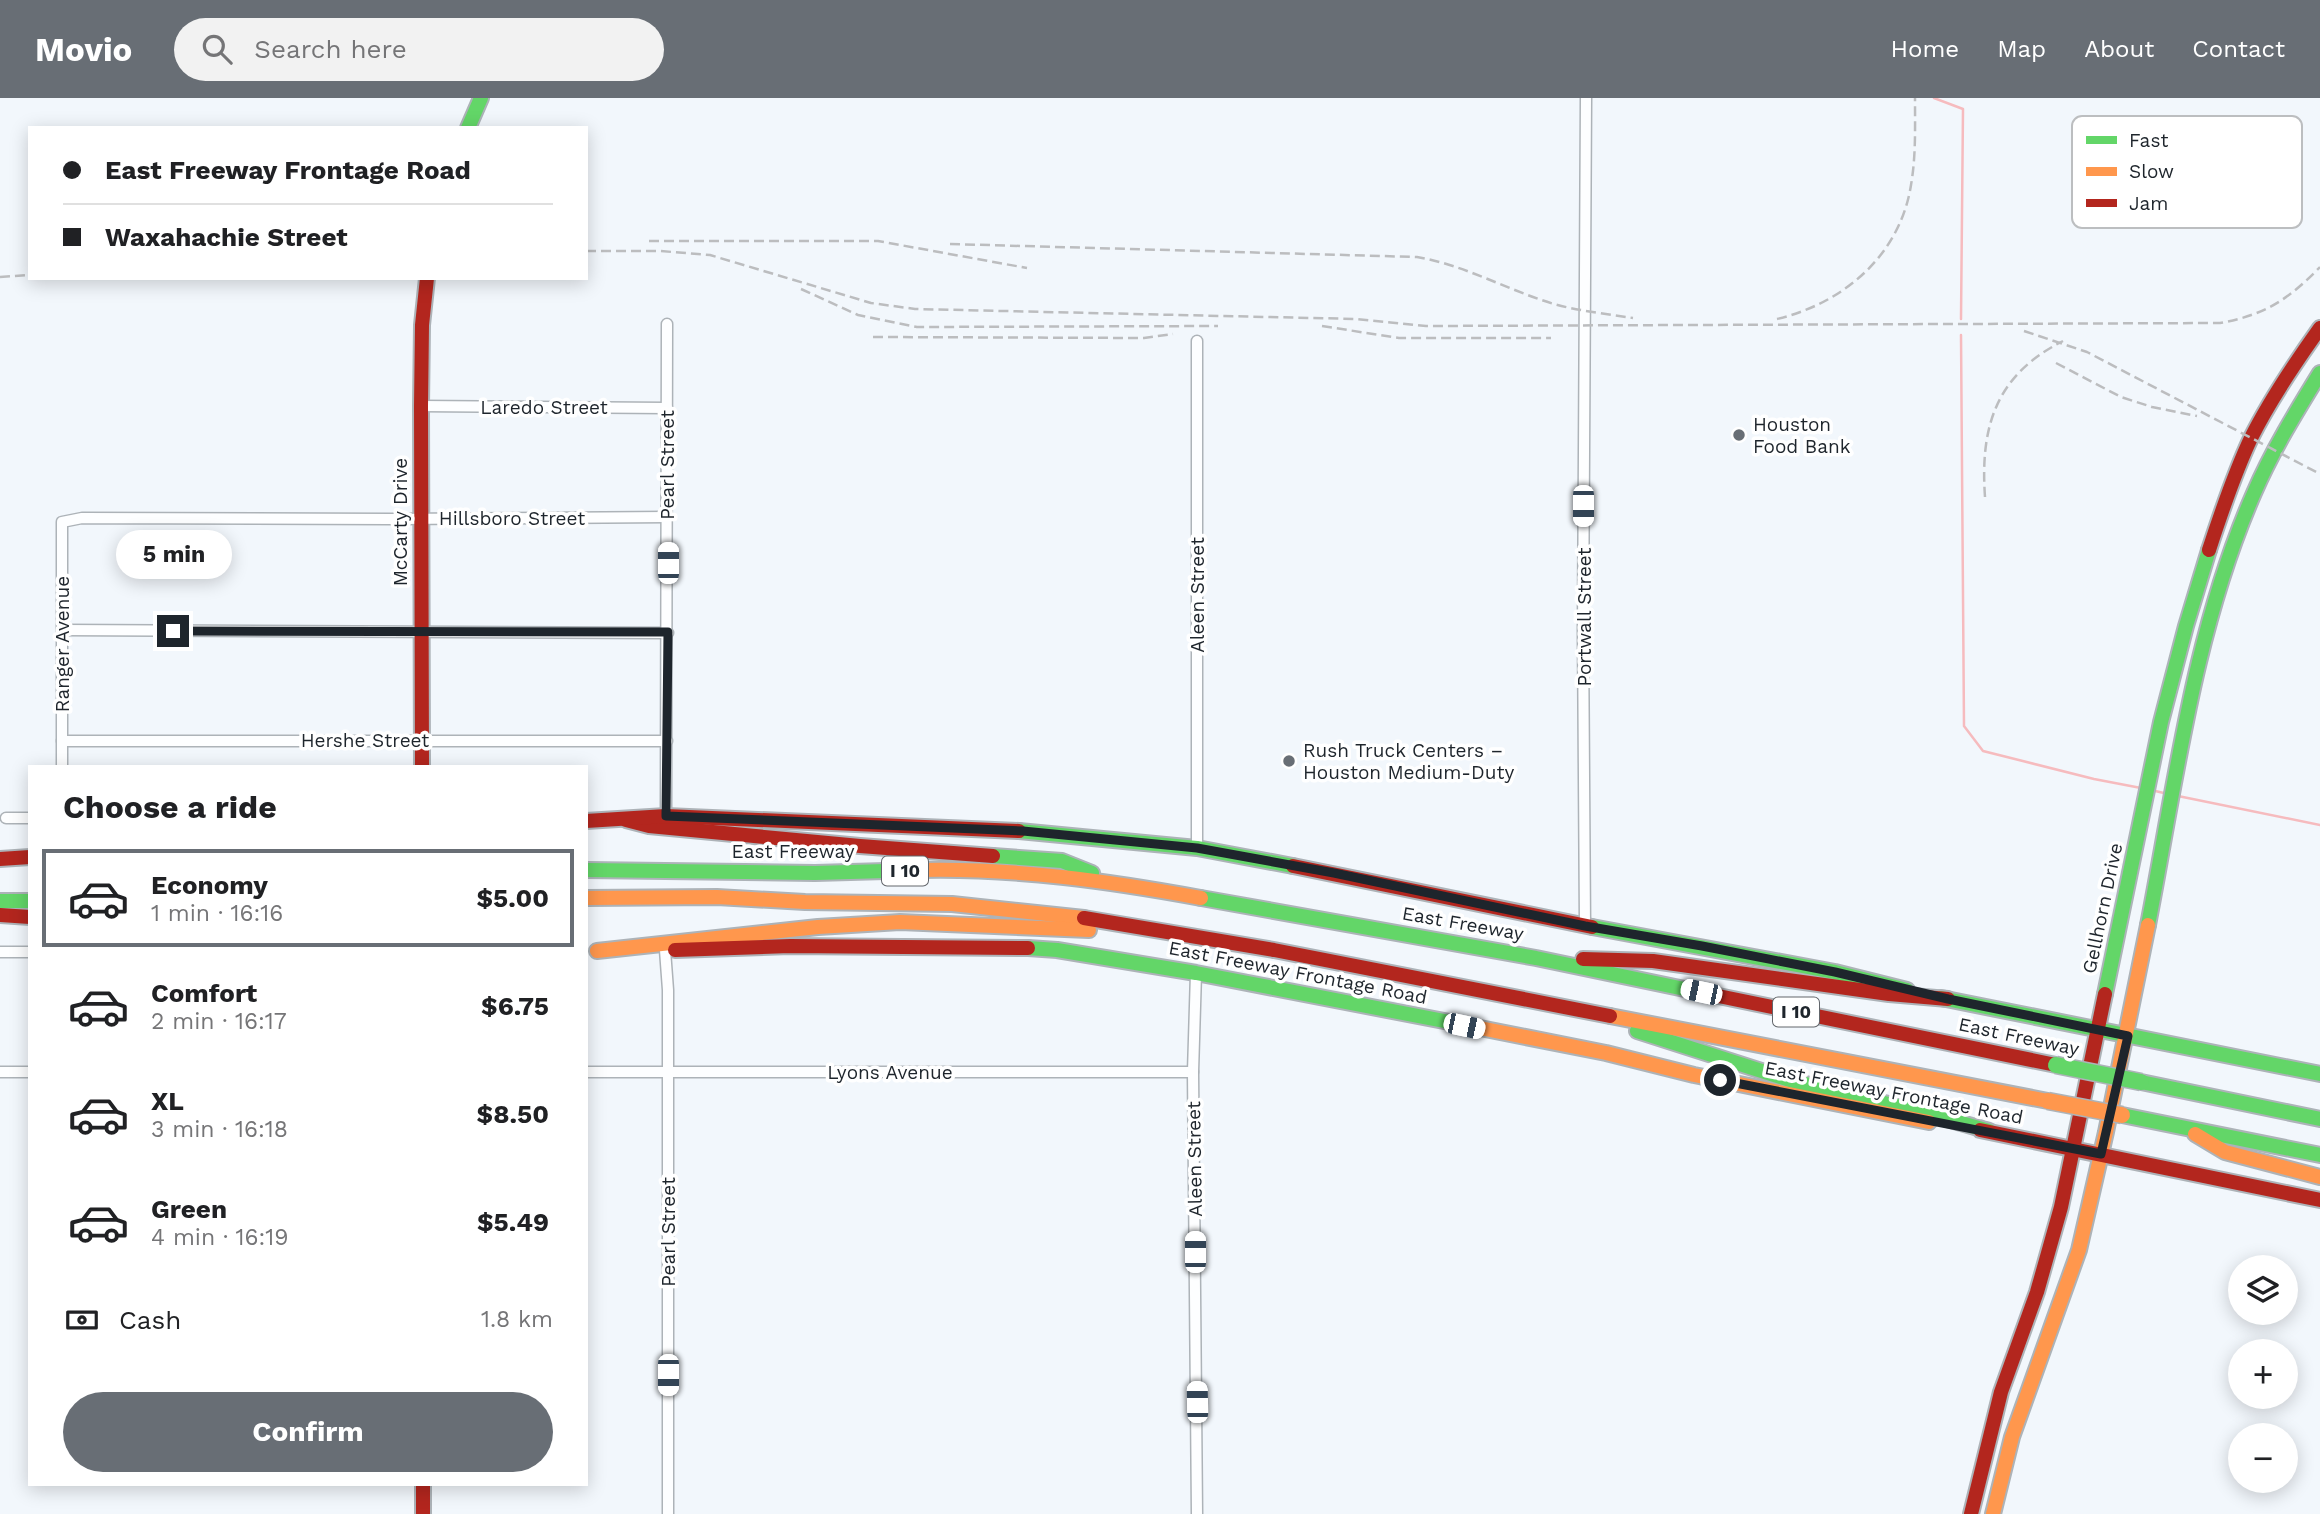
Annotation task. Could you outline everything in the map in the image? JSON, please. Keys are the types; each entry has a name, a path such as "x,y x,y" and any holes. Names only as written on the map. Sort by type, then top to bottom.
{"main road":[{"path":"469,126 481,98"},
{"name":"McCarty Drive","path":"422,765 421,406 422,325 427,280"},
{"name":"Gellhorn Drive","path":"1971,1514 2001,1392 2033,1304 2062,1207 2161,722 2183,636 2218,518 2251,438 2296,361 2320,328"},
{"path":"1993,1514 2012,1441 2073,1274 2128,1036 2184,727 2204,643 2238,529 2295,412 2320,373"},
{"path":"2271,402 2295,412"},
{"path":"2218,518 2238,529"},
{"path":"2183,636 2204,643"},
{"path":"2161,722 2184,727"},
{"path":"588,821 666,816 1023,831 1197,848 1334,873 1585,926 1835,972 1948,999 2320,1074"},
{"path":"626,820 649,826 860,846 1062,861 1118,883"},
{"path":"0,859 28,857"},
{"path":"2132,867 2157,875"},
{"path":"0,869 28,869"},
{"name":"East Freeway","path":"588,870 815,873 933,870 1054,876 1118,883 1536,958 2320,1117"},
{"name":"I 10","path":"588,898 717,897 805,902 952,904 1085,918 1189,935 2320,1155"},
{"path":"0,901 28,901"},
{"path":"0,915 28,917"},
{"path":"592,951 818,926 900,922 1189,935"},
{"name":"East Freeway Frontage Road","path":"592,951 790,946 1017,947 1084,954 1196,973 1606,1054 1798,1097 2074,1147 2320,1200"},
{"path":"1536,958 1653,961 1889,994 1948,999"},
{"path":"1553,1005 1793,1081 1930,1114 1989,1132"},
{"path":"2183,1127 2225,1152 2320,1177"},
{"path":"2033,1304 2057,1315"},
{"path":"423,1486 423,1514"}],"street":[{"name":"Portwall Street","path":"1585,926 1583,630 1586,101"},
{"name":"Pearl Street","path":"666,816 667,324"},
{"name":"Aleen Street","path":"1197,341 1197,848"},
{"name":"Laredo Street","path":"421,406 667,408"},
{"name":"Hillsboro Street","path":"62,522 82,518 668,517"},
{"name":"Ranger Avenue","path":"62,522 62,765"},
{"path":"62,630 668,632"},
{"name":"Hershe Street","path":"62,741 667,741"},
{"path":"6,818 28,818"},
{"name":"Pearl Street","path":"665,950 668,986 668,1514"},
{"path":"0,952 28,952"},
{"name":"Aleen Street","path":"1196,973 1194,1072 1198,1514"},
{"path":"0,1072 28,1072"},
{"name":"Lyons Avenue","path":"588,1072 1194,1072"}],"waterway":[{"path":"1934,98 1963,109 1961,319"},
{"path":"1961,335 1964,726 1983,751 2141,788"},
{"path":"2151,790 2168,794"},
{"path":"2178,796 2320,825"}],"railway":[{"path":"1777,319 1802,312 1846,288 1865,272 1895,233 1905,210 1911,185 1915,98"},
{"path":"649,241 878,241 1027,268"},
{"path":"950,244 1417,257 1452,266 1554,304 1633,318"},
{"path":"588,251 660,251 710,255 871,303 915,309 1356,319 1426,326 2220,323 2236,320 2275,304 2298,288 2320,267"},
{"path":"0,277 28,275"},
{"path":"801,289 858,315 917,327 1218,326"},
{"path":"1322,326 1399,338 1551,338"},
{"path":"2024,331 2087,352 2320,474"},
{"path":"873,337 1144,338 1173,334"},
{"path":"1985,497 1986,447 1997,405 2022,370 2063,341"},
{"path":"2056,363 2121,397 2152,407 2197,416"}],"traffic: fast":[{"path":"469,126 481,98"},
{"path":"2148,925 2189,706 2216,598 2233,545 2261,477 2320,373"},
{"path":"2105,994 2161,722 2209,550"},
{"path":"1019,831 1197,848 1293,866"},
{"path":"993,856 1062,861 1092,873"},
{"path":"588,870 815,873 921,870"},
{"path":"1201,898 1536,958 1699,992"},
{"path":"0,901 28,901"},
{"path":"1592,927 1835,972 1907,990"},
{"path":"1028,948 1057,950 1196,973 1475,1027"},
{"path":"1941,998 2320,1074"},
{"path":"1637,1031 1793,1081 1989,1131"},
{"path":"2056,1065 2141,1082"},
{"path":"2141,1082 2320,1119"},
{"path":"2122,1115 2320,1155"}],"traffic: slow":[{"path":"921,870 991,871 1062,877 1201,898"},
{"path":"588,898 717,897 805,902 952,904 1084,918"},
{"path":"597,951 818,927 900,922 1089,930"},
{"path":"1993,1514 2012,1437 2079,1250 2148,925"},
{"path":"1610,1016 2048,1101"},
{"path":"1475,1027 1606,1053 1694,1075 1929,1122"},
{"path":"2048,1101 2122,1115"},
{"path":"2195,1134 2225,1152 2320,1177"}],"traffic: jam":[{"path":"422,765 421,406 422,325 427,280"},
{"path":"2209,550 2233,480 2251,438 2283,382 2320,328"},
{"path":"588,821 666,816 1019,831"},
{"path":"626,820 649,826 993,856"},
{"path":"0,859 28,857"},
{"path":"1293,866 1592,927"},
{"path":"0,915 28,917"},
{"path":"1084,918 1274,950 1610,1016"},
{"path":"675,950 790,946 1028,948"},
{"path":"1583,959 1653,961 1889,994 1948,999"},
{"path":"1699,992 2056,1065"},
{"path":"1971,1514 2001,1392 2037,1292 2061,1207 2105,994"},
{"path":"1980,1130 2320,1200"},
{"path":"423,1486 423,1514"}],"place":[{"name":"Houston Food Bank","path":"1739,435"},
{"name":"Rush Truck Centers – Houston Medium-Duty","path":"1289,761"}],"route":[{"path":"173,631 668,632 666,816 1023,831 1197,848 1334,873 1585,926 1835,972 1948,999 2128,1036 2101,1154 1720,1080"}]}
